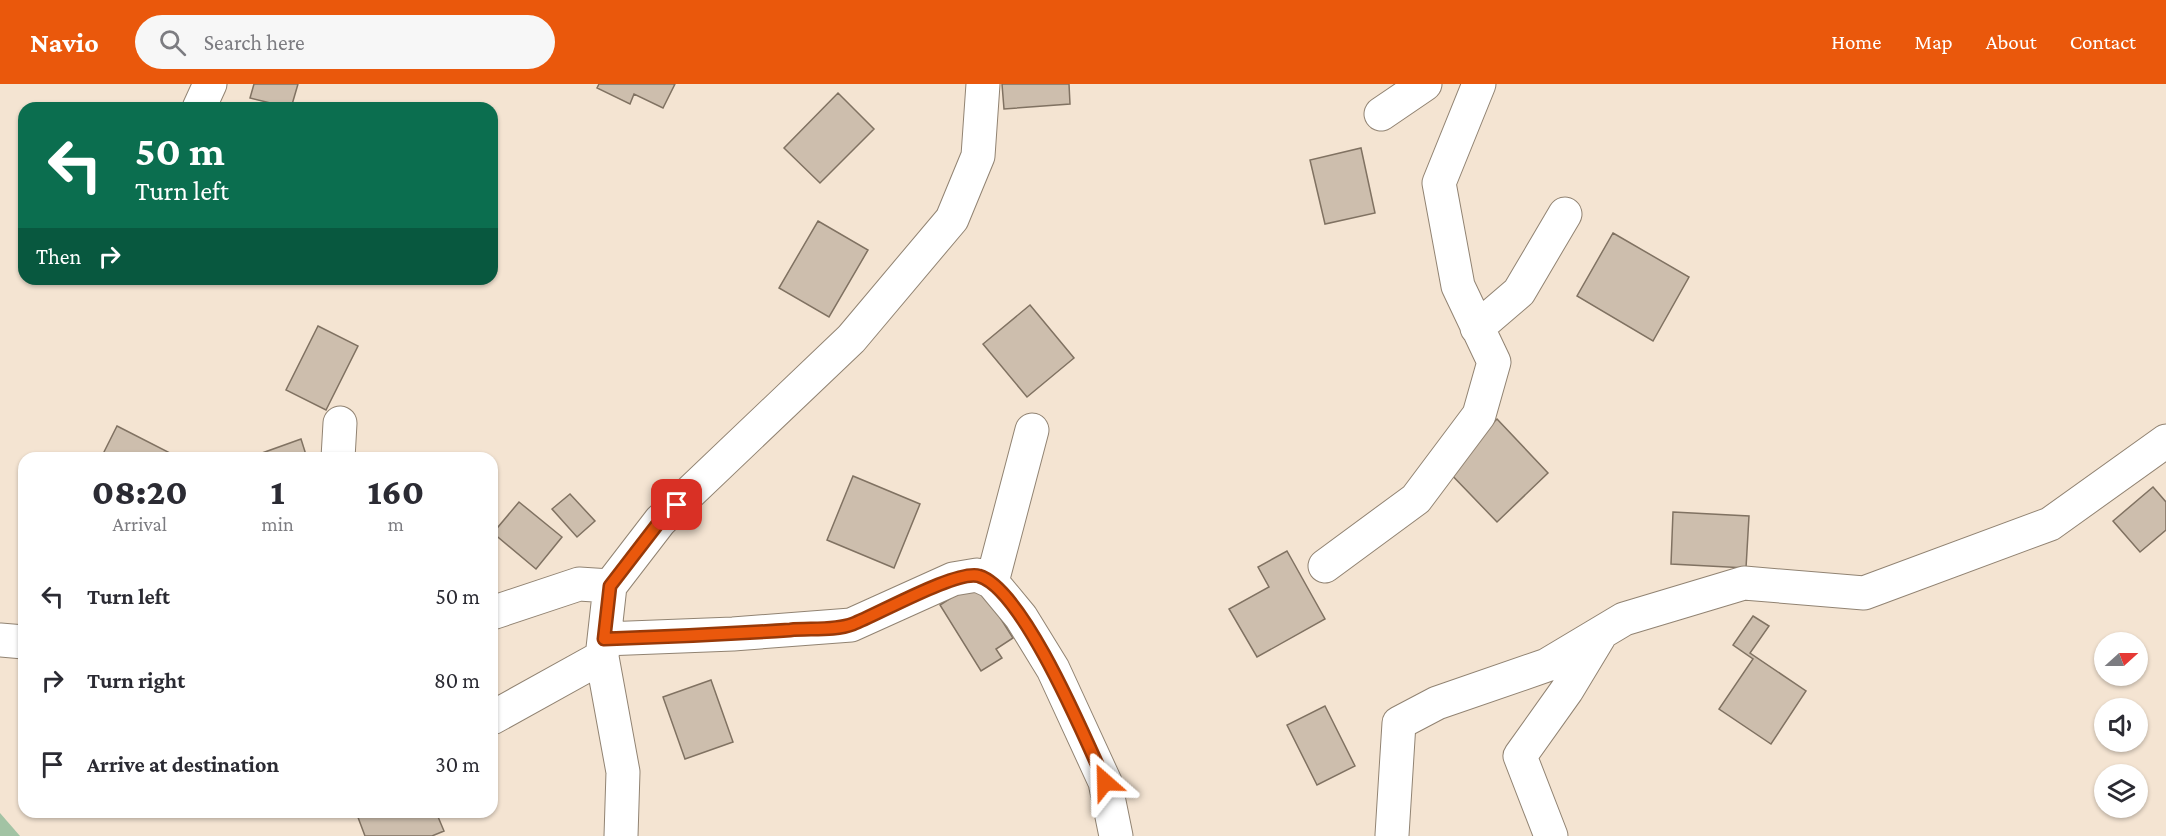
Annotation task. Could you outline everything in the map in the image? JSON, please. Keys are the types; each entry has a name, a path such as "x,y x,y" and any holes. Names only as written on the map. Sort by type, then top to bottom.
{"street":[{"path":"202,102 210,84"},
{"path":"621,836 623,771 603,648 610,586 660,521 851,339 952,219 978,156 983,84"},
{"path":"1381,114 1425,84"},
{"path":"1325,566 1416,499 1479,415 1494,362 1458,286 1439,183 1479,84"},
{"path":"1478,328 1519,292 1565,214"},
{"path":"338,452 340,423"},
{"path":"992,582 1032,430"},
{"path":"1392,835 1399,723 1437,703 1546,665 1624,619 1744,583 1863,593 2050,524 2166,441"},
{"path":"498,714 603,648 733,634 851,625 953,579 977,575 992,582 1021,617 1053,669 1105,782 1116,836"},
{"path":"498,611 579,584 610,586"},
{"path":"1551,836 1520,756 1567,690 1602,632"},
{"path":"0,640 18,642"}],"green space":[{"path":"0,813 20,836 0,836"}],"building":[{"path":"254,84 298,84 293,102 266,102 250,98"},
{"path":"599,84 675,84 663,108 634,94 630,104 597,88"},
{"path":"1002,84 1069,84 1070,104 1004,109"},
{"path":"838,93 874,129 820,183 784,148"},
{"path":"1361,148 1375,213 1325,224 1310,160"},
{"path":"818,221 868,250 829,317 779,288"},
{"path":"1613,233 1689,277 1653,341 1577,296"},
{"path":"1030,305 1074,358 1027,397 983,344"},
{"path":"318,326 358,346 326,410 286,390"},
{"path":"1497,419 1548,473 1497,522 1446,469"},
{"path":"117,426 168,452 104,452"},
{"path":"301,439 305,452 265,452"},
{"path":"853,476 920,504 894,568 827,540"},
{"path":"2153,487 2166,502 2166,530 2140,552 2113,521"},
{"path":"570,494 595,521 577,537 552,509"},
{"path":"519,502 562,537 536,569 498,537 498,527"},
{"path":"1673,512 1749,516 1746,568 1671,564"},
{"path":"1287,551 1325,619 1257,657 1229,609 1269,587 1258,567"},
{"path":"977,581 1013,638 996,649 1002,658 981,671 940,605"},
{"path":"1753,616 1769,626 1750,653 1806,691 1771,744 1719,709 1753,659 1733,645"},
{"path":"711,680 733,742 685,759 663,697"},
{"path":"1325,706 1355,766 1317,785 1287,725"},
{"path":"358,818 439,818 444,831 432,836 365,836"}],"route":[{"path":"677,505 660,521 610,586 604,639 733,634 851,625 953,579 977,575 992,582 1021,617 1053,669 1105,782"}]}
